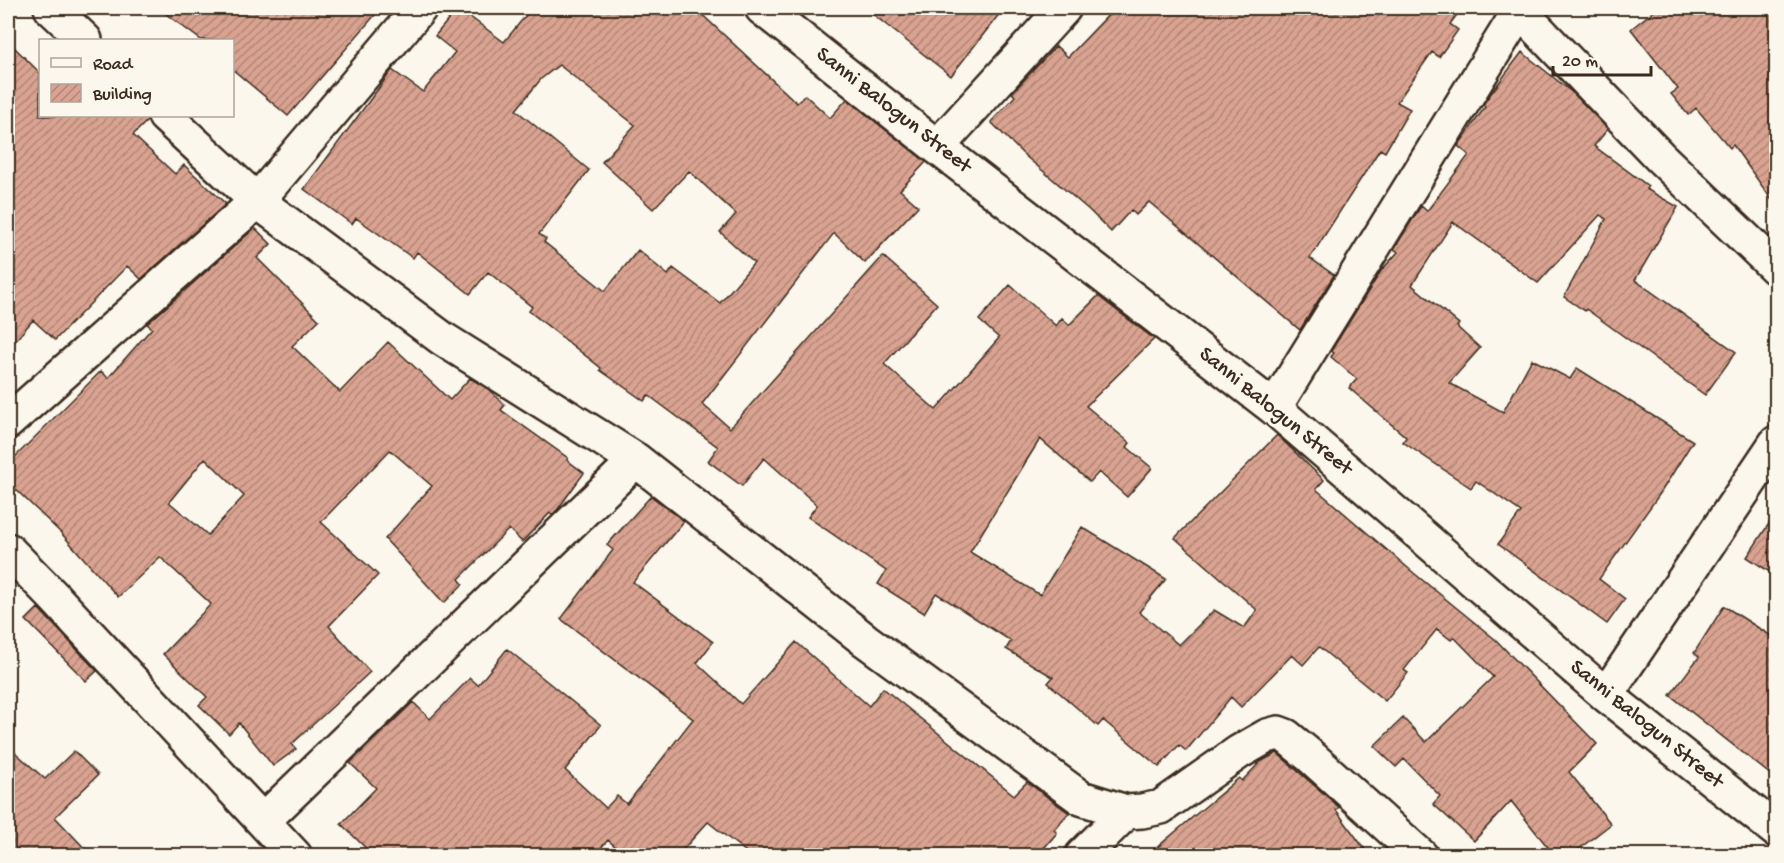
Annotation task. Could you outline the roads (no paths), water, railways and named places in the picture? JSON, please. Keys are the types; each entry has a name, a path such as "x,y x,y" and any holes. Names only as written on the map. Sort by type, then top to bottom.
{"street":[{"path":"51,8 84,39"},
{"path":"8,422 257,201 420,8"},
{"name":"Sanni Balogun Street","path":"762,8 1274,408 1606,694 1776,830"},
{"path":"937,147 1064,8"},
{"path":"1274,408 1518,9 1660,157 1776,268"},
{"path":"166,117 257,201 443,339 636,460 865,640 1081,798 1126,812 1161,807 1246,747 1278,733 1286,736 1309,755 1421,855"},
{"path":"1606,694 1776,442"},
{"path":"263,821 636,460"},
{"path":"8,550 295,855"},
{"path":"1082,855 1126,812"}]}
